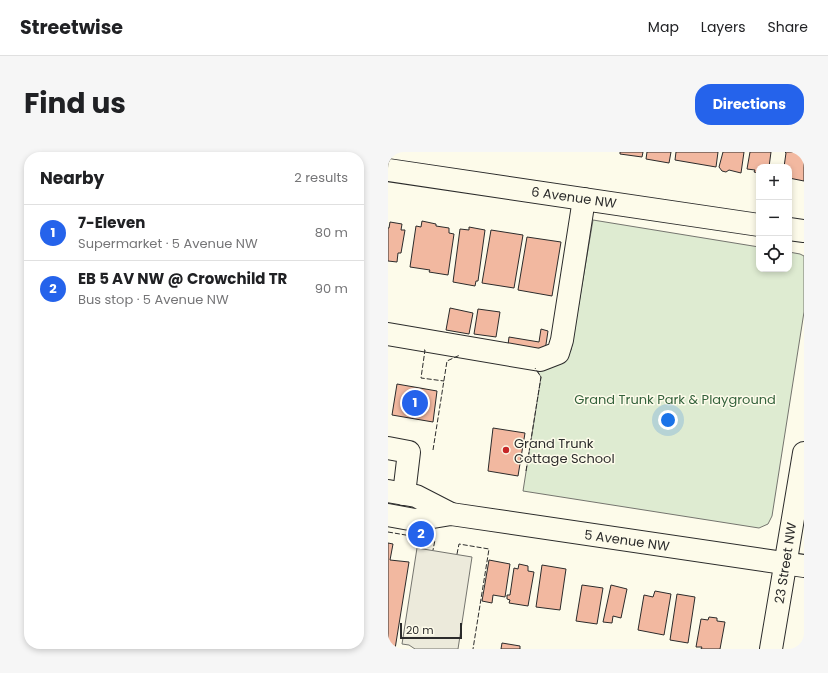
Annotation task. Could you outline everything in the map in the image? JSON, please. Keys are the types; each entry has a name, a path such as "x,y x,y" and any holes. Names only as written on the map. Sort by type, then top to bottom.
{"street":[{"name":"6 Avenue NW","path":"388,170 756,225"},
{"path":"388,334 540,360 558,353 562,340 584,199"},
{"path":"792,229 804,231"},
{"path":"388,448 409,452 396,492"},
{"name":"23 Street NW","path":"772,649 794,564 804,454"},
{"name":"5 Avenue NW","path":"396,492 416,496 451,514"},
{"name":"5 Avenue NW","path":"388,515 415,520 451,514 794,564"}],"green space":[{"name":"Grand Trunk Park & Playground","path":"593,220 756,247 756,272 792,272 792,253 804,256 804,312 772,516 768,524 759,528 523,491 541,377 536,369 560,363 571,350"}],"shaded area":[{"path":"417,548 472,557 458,649 415,649 409,645 402,644"}],"building":[{"path":"620,152 643,152 642,157 620,154"},
{"path":"647,152 671,152 669,163 646,159"},
{"path":"676,152 718,152 716,167 675,160"},
{"path":"723,152 744,152 741,173 729,170 726,172 722,171 719,167"},
{"path":"750,152 771,152 769,164 756,164 756,172 754,172 755,170 747,169"},
{"path":"785,152 804,152 804,181 792,179 792,164 784,164"},
{"path":"422,221 436,224 436,226 449,228 449,233 454,234 448,275 410,267 416,226 421,227"},
{"path":"390,222 402,224 401,230 405,230 401,253 398,253 397,262 388,261 388,228"},
{"path":"469,227 485,230 478,281 476,281 475,286 453,282 460,229 469,230"},
{"path":"491,230 523,235 514,288 482,283"},
{"path":"527,237 561,242 552,296 518,290"},
{"path":"450,308 473,313 469,334 446,330"},
{"path":"478,309 500,312 496,337 474,334"},
{"path":"541,329 548,331 545,351 508,345 509,337 539,342"},
{"path":"397,384 437,391 433,422 392,415"},
{"name":"Grand Trunk Cottage School","path":"493,428 525,433 518,476 488,471"},
{"path":"388,543 393,544 390,560 409,562 395,649 388,649"},
{"path":"489,560 510,564 505,597 493,595 492,603 482,601"},
{"path":"519,564 528,566 528,571 534,572 528,606 509,603 510,600 507,599 507,595 510,595 514,568 518,569"},
{"path":"542,565 566,569 560,610 536,607"},
{"path":"582,585 603,588 597,624 576,621"},
{"path":"611,585 627,589 621,618 613,616 612,623 603,622"},
{"path":"655,591 671,594 664,635 638,630 644,595 653,597"},
{"path":"677,594 695,597 688,643 670,640"},
{"path":"709,617 717,618 717,621 725,622 720,649 701,649 702,647 696,647 701,619 708,620"},
{"path":"502,643 520,646 520,649 501,649"}],"fence":[{"path":"424,350 421,378 444,381"},
{"path":"433,450 447,361 460,355"},
{"path":"526,471 541,377 535,368"},
{"path":"388,532 435,540 433,550"},
{"path":"457,554 459,544 489,549 473,649"}],"place":[{"name":"7-Eleven","path":"415,403"},
{"name":"Grand Trunk Cottage School","path":"506,450"},
{"name":"EB 5 AV NW @ Crowchild TR","path":"421,534"}]}
